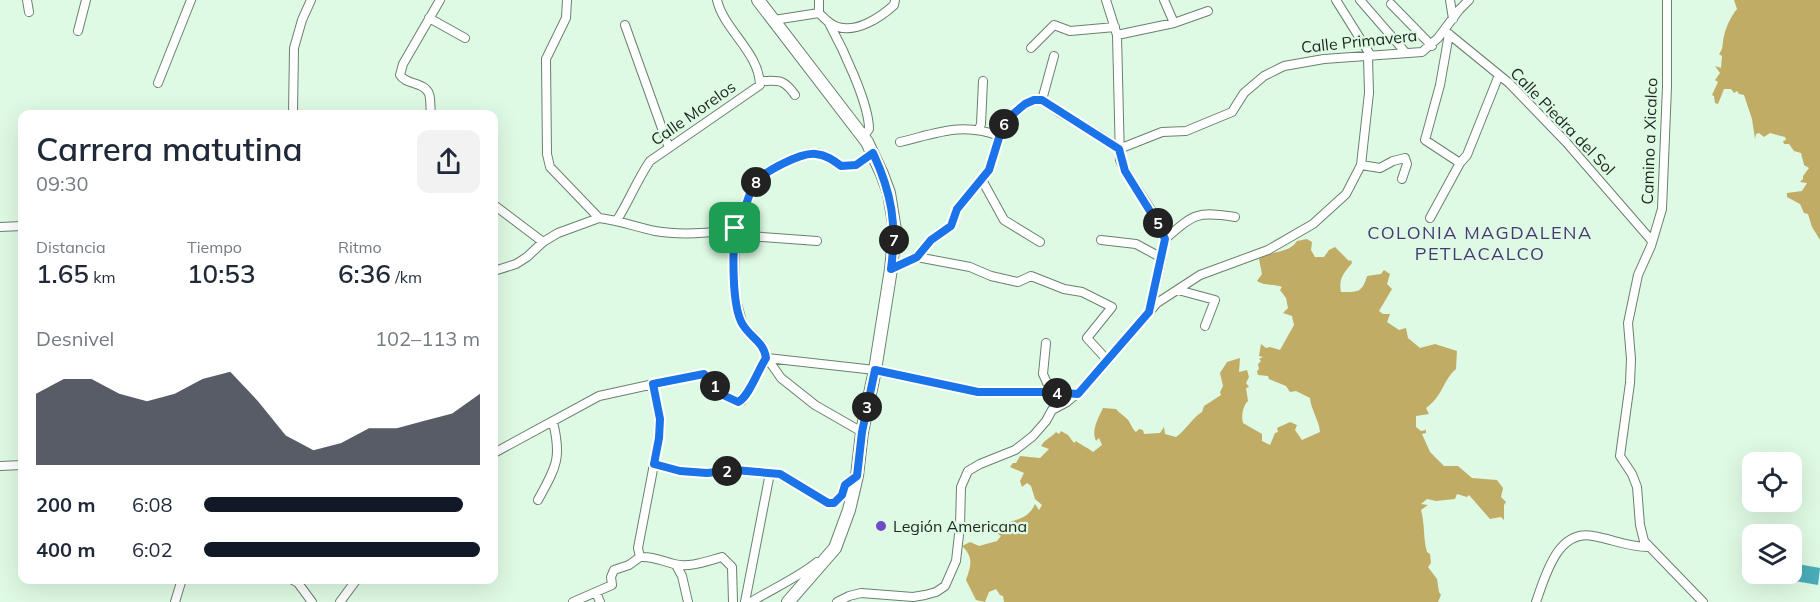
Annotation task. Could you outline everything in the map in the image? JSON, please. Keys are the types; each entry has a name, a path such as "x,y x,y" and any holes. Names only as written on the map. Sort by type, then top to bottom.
{"main road":[{"path":"758,0 863,137 882,174 893,213 894,238 891,269 875,370 862,432 857,476 849,510 840,537 828,556 788,602"}],"street":[{"path":"27,0 29,12"},
{"path":"78,31 86,0"},
{"path":"158,83 191,0"},
{"path":"293,110 294,48 302,20 311,0"},
{"path":"431,110 429,94 426,89 406,82 400,75 403,64 440,0"},
{"path":"567,0 566,18 546,59 548,161 550,167 599,218"},
{"name":"Calle Morelos","path":"617,220 631,198 638,178 650,161 760,85 760,75 745,47 725,18 717,0"},
{"path":"819,0 819,13 829,23 840,44 868,114 869,129 863,137"},
{"path":"829,23 839,28 861,26 886,12 894,5 895,0"},
{"path":"1106,0 1116,31 1119,149 1125,171 1165,239"},
{"path":"1164,0 1174,23"},
{"path":"837,602 861,593 913,597 936,592 945,586 956,561 961,487 968,471 1015,450 1033,436 1052,410 1078,394 1158,303 1200,275 1268,250 1313,224 1346,194 1361,165 1369,93 1370,56 1336,0"},
{"path":"1360,0 1406,53"},
{"path":"1450,0 1453,19"},
{"name":"Calle Primavera","path":"1119,149 1162,132 1186,131 1232,112 1244,93 1264,76 1284,66 1324,59 1422,52 1447,32 1453,19 1469,0"},
{"name":"Camino a Xicalco","path":"1648,547 1640,525 1637,487 1632,474 1620,456 1630,383 1628,323 1638,275 1662,209 1667,87 1667,0"},
{"path":"1391,4 1432,46"},
{"path":"1031,48 1054,25 1070,31 1116,31 1174,23 1208,11"},
{"path":"774,20 819,13"},
{"path":"429,18 465,38"},
{"path":"625,26 669,148"},
{"path":"1447,32 1440,85 1425,140 1460,163"},
{"name":"Calle Piedra del Sol","path":"1447,32 1499,75 1566,142 1652,241"},
{"path":"1042,100 1054,57"},
{"path":"1430,218 1460,163 1467,155 1499,75"},
{"path":"760,81 781,81 789,86 795,95"},
{"path":"979,129 982,116 983,81"},
{"path":"891,269 917,257 931,240 951,226 957,209 989,170 999,136 1007,119 1034,100 1042,100 1119,149"},
{"path":"900,142 957,129 979,129 999,136"},
{"path":"862,432 804,397 781,378 766,358 762,345 743,325 735,293 735,232 754,185 760,176 773,168 813,153 827,156 841,166 856,165 873,153"},
{"path":"1361,165 1380,168 1405,158 1407,164 1402,179"},
{"path":"982,180 1004,220 1040,242"},
{"path":"498,208 543,242"},
{"path":"1149,312 1165,239 1189,219 1198,215 1208,213 1235,217"},
{"path":"498,270 516,264 558,233 599,218 617,220 656,231 735,232 817,241"},
{"path":"0,227 18,226"},
{"path":"1101,240 1136,244 1160,257"},
{"path":"917,257 970,267 991,276 1018,282 1031,276 1064,289 1082,292 1112,307 1087,338 1108,361"},
{"path":"1178,290 1215,300 1205,327"},
{"path":"1046,343 1043,374 1051,392"},
{"path":"766,358 875,370 978,392 1078,394"},
{"path":"498,451 599,396 653,384 704,374 723,395 738,402 746,397 766,358"},
{"path":"640,557 638,548 659,438 660,419 653,384"},
{"path":"538,500 558,455 553,422"},
{"path":"654,464 680,471 707,473 735,470 780,474 828,503 834,503 842,495 845,485 857,476"},
{"path":"0,466 18,465"},
{"path":"745,602 770,473"},
{"path":"1536,602 1551,563 1564,546 1576,537 1590,535 1637,547 1648,547 1677,573 1703,602"},
{"path":"573,602 612,585 611,577 614,570 629,565 640,557 650,556 676,565 693,565 722,557 732,567 733,602"},
{"path":"751,602 788,579 806,571 822,557 828,556"},
{"path":"676,565 682,576 688,602"},
{"path":"175,602 180,584"},
{"path":"299,584 312,602"},
{"path":"340,602 353,584"},
{"path":"596,592 600,602"}],"shaded area":[{"path":"1734,0 1820,0 1820,240 1812,227 1808,214 1804,213 1800,204 1787,197 1787,193 1802,191 1807,183 1800,182 1809,168 1804,165 1801,153 1794,151 1789,144 1784,144 1785,137 1770,133 1764,137 1759,133 1756,134 1755,139 1752,119 1744,95 1737,91 1734,93 1731,89 1724,89 1718,104 1715,103 1712,95 1718,82 1715,80 1720,73 1715,66 1721,68 1722,56 1719,54 1727,25 1737,9"},
{"path":"1307,239 1312,242 1311,250 1315,257 1324,257 1329,250 1335,247 1349,261 1351,260 1352,263 1341,279 1341,292 1361,289 1367,276 1381,274 1384,270 1390,274 1387,284 1392,289 1379,311 1383,314 1390,314 1387,322 1399,330 1406,328 1408,338 1420,348 1435,344 1457,351 1456,369 1436,398 1426,408 1429,414 1416,416 1416,427 1421,431 1426,430 1426,433 1422,434 1430,452 1444,466 1458,466 1472,478 1497,480 1503,488 1501,497 1506,502 1504,520 1501,517 1490,519 1469,495 1467,497 1457,494 1455,499 1436,501 1427,499 1421,504 1428,505 1421,510 1427,552 1430,554 1431,563 1428,567 1437,579 1441,595 1438,602 1004,602 1003,596 996,589 989,592 985,602 976,600 966,580 970,558 962,546 970,542 979,546 997,541 1001,536 994,531 1027,515 1035,504 1039,510 1042,505 1035,499 1031,486 1027,483 1022,487 1020,481 1024,473 1010,467 1020,456 1040,458 1049,449 1041,446 1043,443 1056,432 1059,434 1061,431 1068,435 1074,443 1076,441 1093,452 1102,445 1099,438 1096,441 1094,433 1103,408 1116,409 1128,420 1136,432 1139,429 1143,430 1144,434 1160,433 1164,427 1165,434 1176,437 1202,412 1204,406 1221,395 1223,386 1220,373 1227,362 1240,358 1239,372 1247,370 1249,377 1246,383 1249,387 1246,388 1248,401 1243,411 1243,423 1262,434 1262,441 1270,445 1275,433 1278,432 1277,428 1290,422 1297,425 1295,430 1302,440 1320,432 1310,398 1296,391 1290,392 1286,386 1269,379 1268,376 1258,375 1257,371 1261,361 1259,359 1263,357 1259,356 1261,344 1266,348 1280,350 1294,325 1292,316 1283,313 1288,308 1286,298 1280,290 1282,287 1257,281 1262,274 1259,259 1285,250 1297,241"}],"water":[{"path":"1802,565 1820,568 1818,585 1802,582"}],"place":[{"name":"Legión Americana","path":"881,526"}],"district":[{"name":"COLONIA MAGDALENA PETLACALCO","path":"1480,242"}],"route":[{"path":"1034,100 1042,100 1119,149 1120,160 1125,171 1165,239 1149,312 1078,394 978,392 875,370 862,432 857,476 845,485 842,495 834,503 828,503 780,474 735,470 707,473 680,471 654,464 660,419 653,384 704,374 718,391 738,402 746,397 766,358 762,345 743,325 737,308 735,228 741,221 754,185 760,176 773,168 813,153 827,156 841,166 856,165 873,153 889,193 893,213 895,230 891,269 912,261 931,240 951,226 957,209 989,170 1007,119 1025,104 1034,100"}]}
